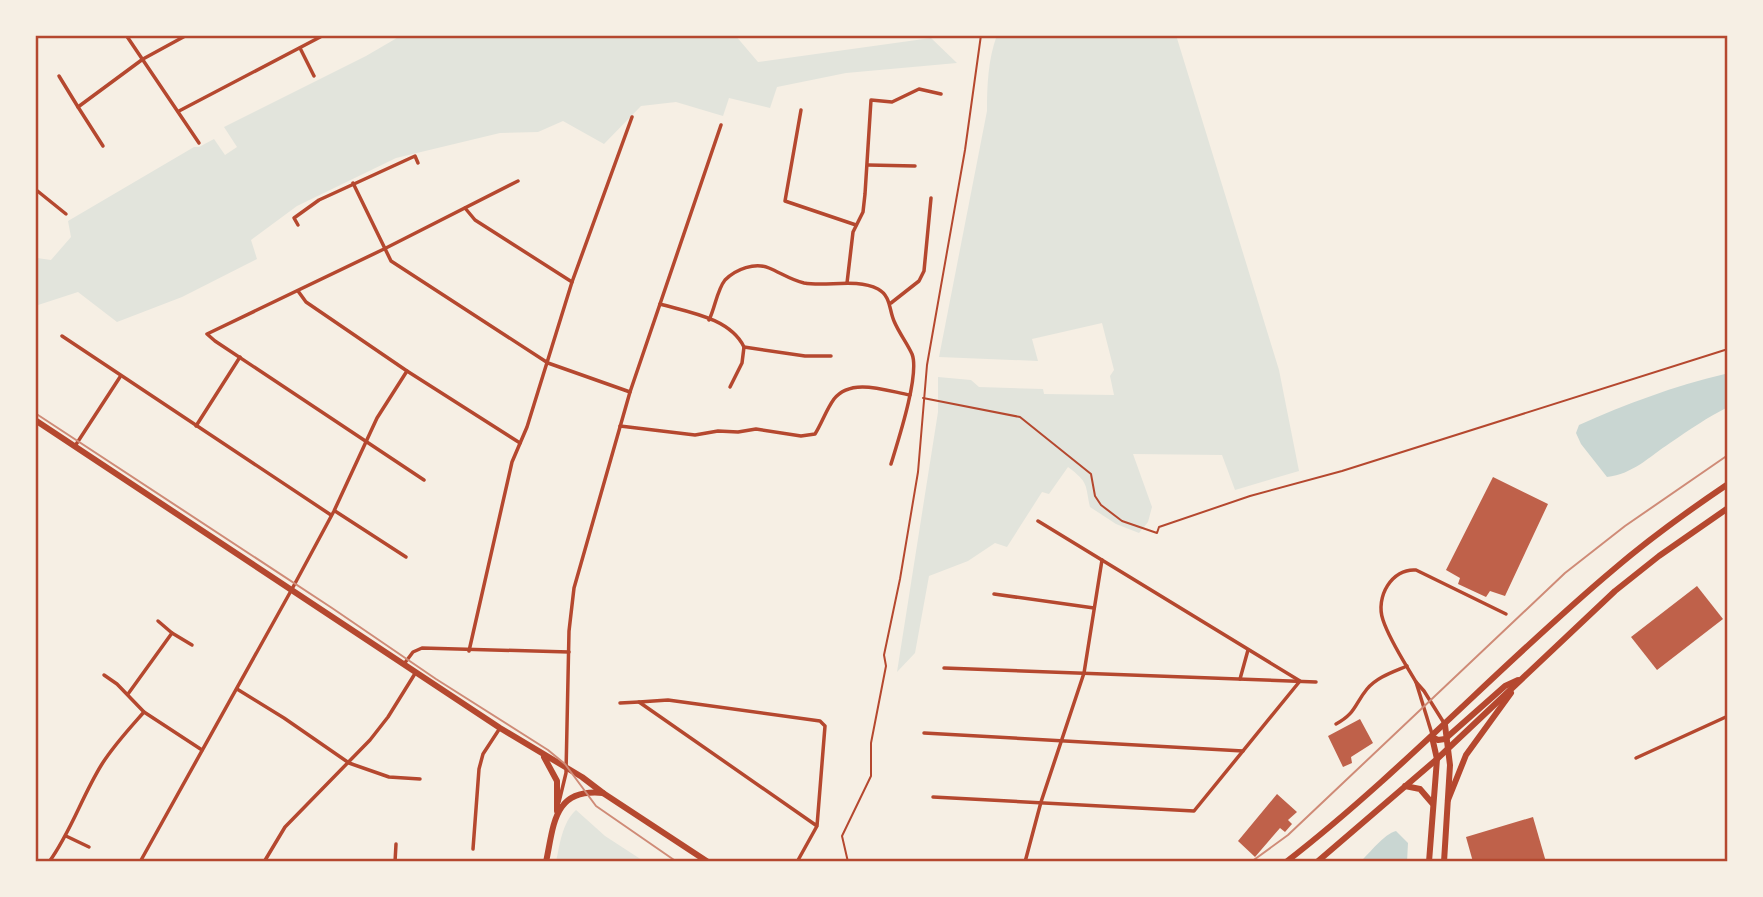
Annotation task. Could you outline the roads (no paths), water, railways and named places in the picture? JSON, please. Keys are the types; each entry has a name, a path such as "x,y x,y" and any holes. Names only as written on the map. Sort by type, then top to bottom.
{"main road":[{"path":"35,420 500,728 593,784 707,862"},
{"path":"1286,862 1432,737 1507,665 1611,572 1660,532 1728,484"},
{"path":"1317,862 1437,759 1615,591 1659,556 1728,508"},
{"path":"1432,737 1440,740 1448,737 1505,686 1523,677"},
{"path":"1448,800 1466,755 1523,677"},
{"path":"1444,862 1449,748 1445,725"},
{"path":"1429,862 1437,759 1432,737"},
{"path":"543,755 557,781 558,807 546,862"},
{"path":"1405,786 1420,789 1433,804"},
{"path":"558,807 578,794 603,793"}],"street":[{"path":"126,35 200,143"},
{"path":"78,107 143,59 187,35"},
{"path":"179,111 324,35"},
{"path":"300,48 314,76"},
{"path":"59,76 103,146"},
{"path":"847,284 850,249 856,225 863,212 871,100 892,102 919,89 941,94"},
{"path":"801,110 785,201 856,225"},
{"path":"469,651 512,462 548,363 572,282 632,117"},
{"path":"558,807 564,789 566,768 569,652 574,588 630,392 721,125"},
{"path":"298,225 294,218 319,200 415,156 418,163"},
{"path":"867,164 915,166"},
{"path":"424,480 207,334 518,181"},
{"path":"353,183 391,261 548,363 630,392"},
{"path":"35,189 66,214"},
{"path":"891,303 919,281 924,271 931,198"},
{"path":"465,208 475,220 572,282"},
{"path":"709,320 725,281 741,270 756,265 768,267 786,278 805,283 847,284 880,290 891,303 892,317 913,356 910,395 891,464"},
{"path":"298,291 306,302 520,443"},
{"path":"660,304 709,320 739,336 744,347 742,363 730,387"},
{"path":"62,336 120,377 406,558"},
{"path":"744,347 805,356 831,356"},
{"path":"196,426 240,357"},
{"path":"140,862 292,590 333,513 377,418 407,371"},
{"path":"75,446 120,377"},
{"path":"620,426 695,435 756,429 801,436 815,434 833,400 848,390 860,386 910,395"},
{"path":"1038,520 1300,681"},
{"path":"1025,862 1041,802 1084,673 1101,559"},
{"path":"1445,725 1430,699 1416,682 1382,618 1385,588 1391,579 1406,569 1416,570 1506,614"},
{"path":"994,594 1094,608"},
{"path":"158,621 172,634 192,645"},
{"path":"128,694 172,634"},
{"path":"404,664 413,652 422,648 569,652"},
{"path":"1240,679 1248,650"},
{"path":"1336,724 1350,716 1366,690 1376,680 1407,666"},
{"path":"943,668 1316,682"},
{"path":"264,862 285,827 349,763 388,717 416,672"},
{"path":"104,675 128,694 144,712 202,750"},
{"path":"933,797 1194,811 1300,681"},
{"path":"1416,682 1432,737"},
{"path":"237,689 349,763 389,777 420,779"},
{"path":"620,703 668,700 820,721 825,726 817,826 797,862"},
{"path":"639,702 817,826"},
{"path":"49,862 66,836 101,766 114,746 144,712"},
{"path":"1636,758 1728,716"},
{"path":"473,849 479,769 483,754 500,728"},
{"path":"924,733 1243,751"},
{"path":"66,836 89,848"},
{"path":"395,862 396,844"}],"tram line":[{"path":"35,413 436,679 548,750 565,764 596,806 677,862"},
{"path":"1251,862 1288,835 1565,573 1625,526 1728,455"}]}
